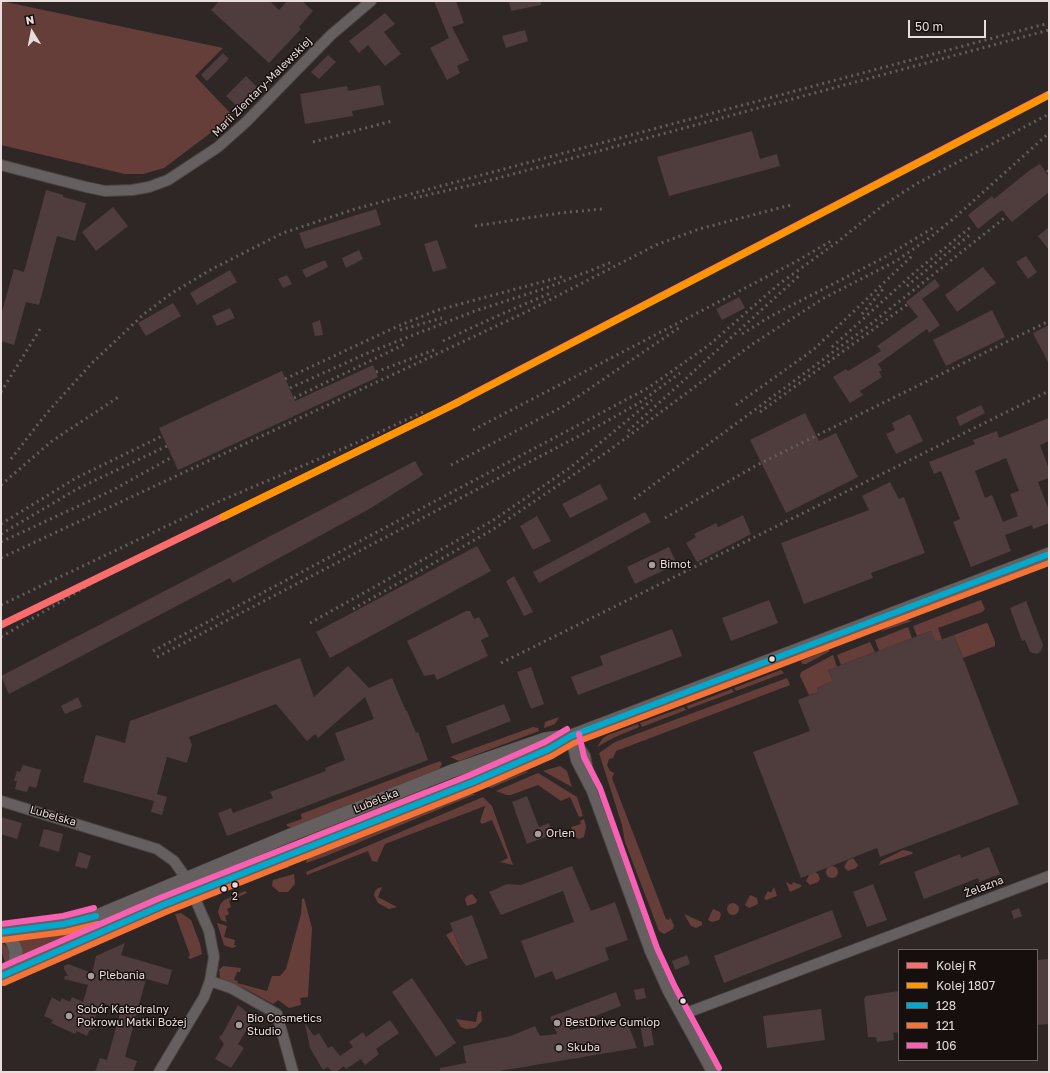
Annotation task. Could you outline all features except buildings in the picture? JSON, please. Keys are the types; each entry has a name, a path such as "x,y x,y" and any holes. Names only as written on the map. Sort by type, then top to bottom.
{"street":[{"name":"Marii Zientary-Malewskiej","path":"1,165 86,188 105,191 132,190 149,187 168,180 218,148 246,122 336,30 371,1"},
{"name":"Lubelska","path":"3,932 13,943 16,952 15,971 192,893 472,782 549,749 571,736 1049,554"},
{"name":"Lubelska","path":"3,932 81,921 97,916 186,878 452,771 545,739 571,736"},
{"path":"571,736 585,756 592,791 650,951 668,991 712,1072"},
{"name":"Lubelska","path":"1,801 157,849 174,861 186,878"},
{"name":"Żelazna","path":"681,1015 1049,876"},
{"path":"159,1072 204,997 210,981 214,956 212,942 202,912 186,878"},
{"path":"1,976 15,971"},
{"path":"210,981 231,988 277,1014 293,1072"}],"shaded area":[{"path":"1,1 223,48 195,76 233,116 164,168 143,174 125,174 1,145"},
{"path":"981,600 985,609 982,612 938,628 942,640 935,642 931,631 917,636 913,626"},
{"path":"904,619 912,621 880,632 898,621"},
{"path":"986,623 988,624 995,642 995,646 963,658 954,635"},
{"path":"908,627 912,638 879,651 875,640"},
{"path":"870,642 875,652 841,665 837,655"},
{"path":"829,649 830,651 806,664 802,664 801,661"},
{"path":"833,655 837,667 828,670 833,681 817,688 818,692 809,695 800,676 801,672"},
{"path":"781,670 784,673 736,691 734,688"},
{"path":"787,678 790,685 616,751 613,758 609,759 607,765 610,771 614,773 612,778 666,919 669,920 670,917 674,925 673,929 664,934 659,931 625,842 622,825 599,753 615,742"},
{"path":"732,689 734,692 688,709 687,706"},
{"path":"684,707 686,710 642,727 640,723"},
{"path":"559,717 555,724 544,728 545,722"},
{"path":"638,724 639,727 613,738 597,747 603,738 608,735"},
{"path":"533,727 538,728 539,731 459,761 450,757"},
{"path":"544,746 462,777 462,774"},
{"path":"440,761 442,764 439,769 293,828 287,826 287,824 302,819 301,814"},
{"path":"560,766 567,771 572,787 543,771"},
{"path":"527,771 528,772 491,788 487,787"},
{"path":"538,773 577,797 583,816 579,817 570,797 561,801 538,785 511,795 496,791"},
{"path":"428,786 425,792 416,797 297,845 297,842 314,832"},
{"path":"467,794 476,794 306,863 307,857 312,853 392,820 430,809"},
{"path":"483,797 492,806 513,865 500,862 508,858 492,820 482,824 480,822 485,806 385,844 377,862 372,861 368,851 307,875 306,872"},
{"path":"584,819 586,827 584,837 579,839 575,837 571,827 581,824 580,821"},
{"path":"903,850 913,852 912,854 879,865 881,861"},
{"path":"853,858 858,865 856,868 848,871 844,867 848,860"},
{"path":"279,866 290,867 260,876 219,893 212,900 219,891"},
{"path":"830,866 834,866 838,872 834,878 830,878 826,874 826,870"},
{"path":"815,872 818,874 820,879 818,882 810,885 806,881 809,875"},
{"path":"294,874 295,884 288,892 279,892 272,886 273,880"},
{"path":"786,882 792,885 793,882 801,885 801,887 790,892"},
{"path":"382,887 378,897 397,907 389,909 378,903 374,895 375,891"},
{"path":"774,887 777,896 766,900 764,898 768,891 771,893"},
{"path":"245,891 247,893 229,901 231,907 227,909 229,914 225,916 227,922 221,920 218,912 220,905 224,900"},
{"path":"472,894 477,900 476,903 467,906 465,899 467,896"},
{"path":"750,895 757,898 758,904 749,908 745,905"},
{"path":"304,898 312,928 308,997 300,998 301,1005 289,1008 278,1000 273,1004 246,989 220,978 219,970 223,966 241,968 240,972 237,972 234,980 238,981 237,983 267,991 272,976 280,976 286,969 301,914 302,899"},
{"path":"731,903 735,903 739,909 735,915 731,915 727,911 727,907"},
{"path":"713,909 720,912 721,915 719,920 712,922 708,920"},
{"path":"181,913 191,920 202,954 190,959 188,957 190,955 175,914"},
{"path":"684,914 702,922 702,925 696,928 691,926"},
{"path":"156,915 156,918 128,931 127,927"},
{"path":"97,922 66,938 38,956 22,961 21,945 17,935 64,930"},
{"path":"217,923 227,926 224,937 235,940 234,945 237,946 232,948 224,945"},
{"path":"118,931 120,934 82,951 80,948"},
{"path":"453,931 466,966 446,935"},
{"path":"1,941 10,950 9,966 1,971 1,965 5,963 1,949"},
{"path":"70,953 72,957 18,978 19,976"},
{"path":"481,1011 482,1021 475,1028 466,1029 461,1027 456,1019 476,1022 478,1012"}],"railway":[{"path":"11,459 46,414 92,363 144,314 172,293 212,269 283,233 355,209 1049,23"},
{"path":"414,198 476,184 1049,30"},
{"path":"882,206 916,184 1049,114"},
{"path":"313,142 392,121"},
{"path":"951,221 1049,133"},
{"path":"153,651 648,388 709,345 779,284 836,243 886,203"},
{"path":"1,558 526,312 656,245 699,229 791,205"},
{"path":"475,226 560,213 602,209"},
{"path":"634,499 867,327 1007,216"},
{"path":"353,609 492,530 607,452 754,343 824,298 896,261 932,236 954,218"},
{"path":"742,334 771,316 887,256 936,226"},
{"path":"832,347 915,272 972,226"},
{"path":"907,286 972,233"},
{"path":"473,430 795,262 831,241"},
{"path":"736,405 813,350 912,256"},
{"path":"290,388 370,352 421,332 475,311 546,288 612,262"},
{"path":"628,431 800,275"},
{"path":"285,379 398,326 438,310 564,276"},
{"path":"862,314 884,288"},
{"path":"443,341 553,292"},
{"path":"760,412 908,304"},
{"path":"400,330 442,318"},
{"path":"665,518 757,465 1049,321"},
{"path":"451,465 564,406 680,327"},
{"path":"1,392 40,329"},
{"path":"294,398 407,343"},
{"path":"376,372 434,350"},
{"path":"157,657 600,425 639,403 680,373"},
{"path":"501,663 1049,391"},
{"path":"1,485 52,441 120,396"},
{"path":"310,623 492,521 571,467 652,400"},
{"path":"1,605 213,504 356,443 423,412"},
{"path":"1,524 76,478 162,436"},
{"path":"1,534 77,489 167,446"},
{"path":"1,542 113,490 172,457"},
{"path":"1,637 109,573 146,554"}],"rail line":[{"name":"R","path":"1,625 440,411 1049,94"},
{"name":"1807","path":"223,517 459,402 1049,95"}],"transit line":[{"name":"128","path":"1,976 163,905 473,782 549,749 571,736 1049,554"},
{"name":"121","path":"4,983 166,912 476,789 552,756 574,743 1049,563"},
{"name":"106","path":"1,967 160,898 470,775 545,742 567,729"},
{"name":"106","path":"579,734 584,757 600,788 657,948 675,987 719,1068"},
{"name":"106","path":"1,924 63,916 94,908"},
{"name":"128","path":"1,932 64,924 96,916"},
{"name":"121","path":"2,940 65,932 98,924"}],"place":[{"name":"Bimot","path":"652,565"},
{"name":"Orlen","path":"538,834"},
{"name":"2","path":"235,885"},
{"name":"Plebania","path":"91,976"},
{"name":"Sobór Katedralny Pokrowu Matki Bożej","path":"69,1016"},
{"name":"BestDrive Gumlop","path":"557,1023"},
{"name":"Bio Cosmetics Studio","path":"239,1025"},
{"name":"Skuba","path":"559,1048"}]}
